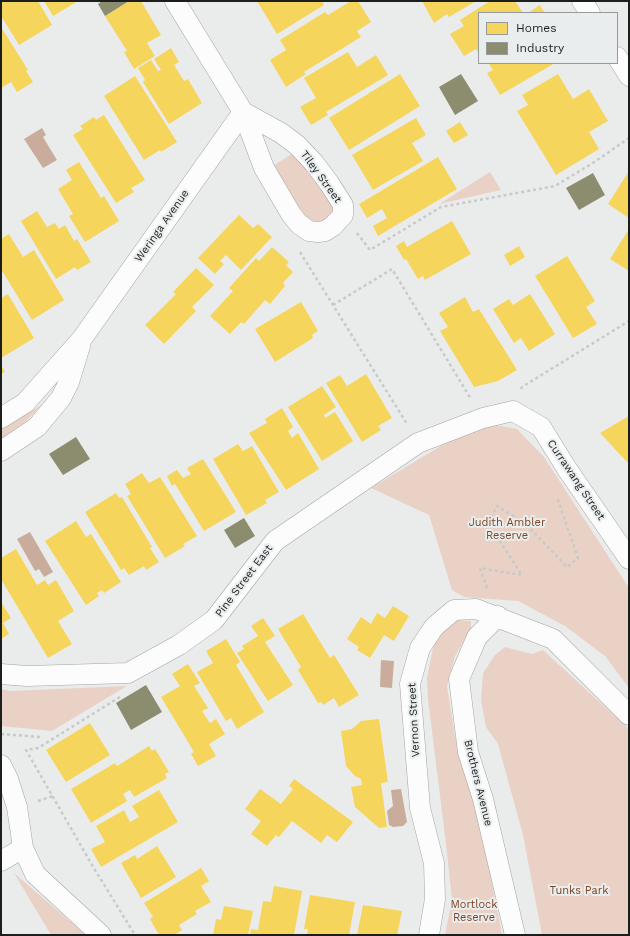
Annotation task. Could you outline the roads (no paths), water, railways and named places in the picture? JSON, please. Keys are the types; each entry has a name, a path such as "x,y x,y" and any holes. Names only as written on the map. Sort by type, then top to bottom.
{"street":[{"name":"Tiley Street","path":"175,1 243,112 264,168 291,214 299,224 309,231 318,232 334,226 343,215 343,206 329,183 314,163 297,145 281,133 243,112"},
{"path":"582,1 589,12"},
{"path":"618,59 629,76"},
{"name":"Weringa Avenue","path":"1,418 25,403 82,340 243,112"},
{"name":"Weringa Avenue","path":"1,452 37,428 61,398 69,382 82,340"},
{"name":"Pine Street East","path":"1,674 27,676 128,673 179,645 214,620 275,541 418,443 483,418 513,411"},
{"name":"Currawang Street","path":"513,411 541,427 567,469 629,559"},
{"name":"Vernon Street","path":"429,935 435,899 434,863 420,808 410,684 420,648 434,627 454,610 476,609 498,616 553,639 629,715"},
{"name":"Brothers Avenue","path":"498,616 477,637 459,679 468,752 483,799 515,935"},
{"path":"1,765 8,779 17,808 23,848 35,874 101,935"},
{"path":"1,861 23,848"}],"park label":[{"name":"Judith Ambler Reserve","path":"507,529"},
{"name":"Tunks Park","path":"579,891"},
{"name":"Mortlock Reserve","path":"474,911"}]}
